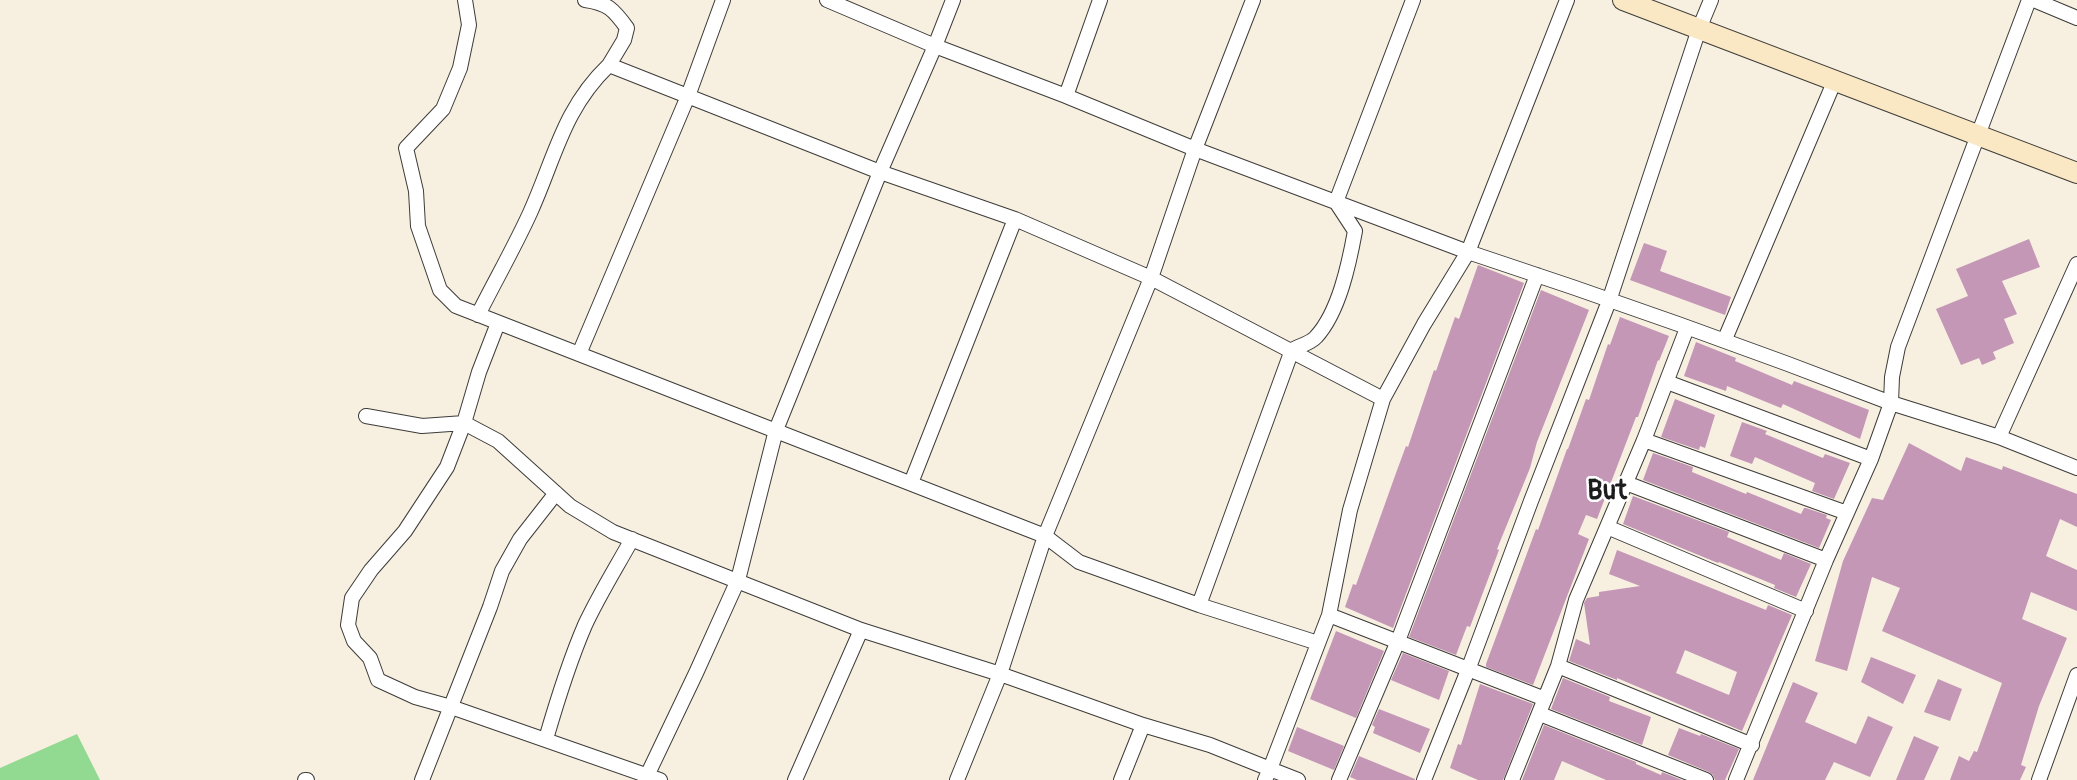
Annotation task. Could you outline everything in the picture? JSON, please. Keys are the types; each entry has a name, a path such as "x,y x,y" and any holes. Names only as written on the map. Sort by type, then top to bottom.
{"street":[{"path":"465,0 469,26 460,68 443,109 406,148 416,191 418,226 440,290 456,306 1045,536 1079,562 1199,605 1318,643"},
{"path":"478,315 530,212 564,127 591,82 609,64 624,40 627,28 616,14 600,2 585,0"},
{"path":"579,354 688,96 723,0"},
{"path":"828,0 935,46 1468,252 1725,339 1891,403 1999,437 2077,468"},
{"path":"646,777 738,580 776,430 880,172 954,0"},
{"path":"1066,96 1100,0"},
{"path":"957,780 1000,674 1045,536 1150,278 1195,148 1253,0"},
{"path":"1336,202 1413,0"},
{"path":"1267,775 1329,615 1350,510 1383,399 1424,324 1468,252 1567,0"},
{"path":"1623,0 2077,173"},
{"path":"1424,780 1609,301 1699,29 1711,0"},
{"path":"1736,780 1826,560 1871,459 1891,403 1892,377 1898,347 2029,0"},
{"path":"2034,0 2077,18"},
{"path":"609,64 880,172 1015,219 1150,278 1383,399"},
{"path":"1725,339 1834,80"},
{"path":"1199,605 1292,350 1315,338 1332,314 1355,231 1336,202"},
{"path":"910,483 1015,219"},
{"path":"1999,437 2077,264"},
{"path":"1339,780 1398,641 1537,274"},
{"path":"498,323 447,467 405,531 371,570 352,598 348,625 354,641 370,657 378,680 415,697 451,707 660,780"},
{"path":"1512,780 1558,666 1576,600 1644,440 1687,328"},
{"path":"1667,382 1871,459"},
{"path":"366,416 422,426 464,423 498,441 570,506 613,532 861,630 1000,674 1143,725 1210,745 1267,775 1298,780"},
{"path":"1644,440 1847,513"},
{"path":"1626,483 1826,560"},
{"path":"422,780 502,571 520,539 556,493"},
{"path":"1607,527 1806,611"},
{"path":"546,740 556,702 585,626 601,592 632,539"},
{"path":"1329,615 1545,699"},
{"path":"795,780 861,630"},
{"path":"1558,666 1752,745"},
{"path":"2039,780 2077,675"},
{"path":"1540,714 1706,780"},
{"path":"1120,780 1143,725"}],"green space":[{"path":"77,734 100,780 0,780 0,768"}],"building":[{"path":"2029,239 2040,267 2002,281 2017,314 2004,319 2014,343 1993,352 1996,359 1982,365 1979,358 1961,365 1936,309 1968,296 1956,269"},
{"path":"1644,243 1667,251 1660,271 1731,297 1725,315 1630,280"},
{"path":"1478,265 1524,283 1393,628 1345,607 1353,584 1356,585 1406,446 1408,447 1434,370 1436,371 1455,317 1459,319"},
{"path":"1541,290 1589,310 1537,442 1530,468 1497,549 1499,550 1470,627 1467,626 1456,655 1409,637"},
{"path":"1620,317 1669,336 1597,519 1586,515 1578,534 1589,539 1533,685 1486,667 1486,664 1586,399 1589,400"},
{"path":"1696,342 1792,385 1794,381 1869,410 1860,439 1783,404 1781,408 1727,386 1726,391 1684,376"},
{"path":"1675,399 1715,415 1705,448 1700,446 1699,450 1661,437"},
{"path":"1742,422 1767,431 1765,434 1823,458 1825,454 1850,463 1834,499 1812,491 1815,483 1755,457 1752,464 1730,456"},
{"path":"1909,443 1961,471 1966,457 2002,470 2003,466 2077,494 2077,527 2060,519 2046,556 2077,570 2077,611 2031,592 2022,619 2067,638 2039,706 2021,765 2026,767 2020,780 1950,780 1959,756 1969,761 1974,751 1977,752 2002,683 1882,631 1900,588 1872,577 1847,671 1815,661 1843,561 1872,498 1883,500"},
{"path":"1653,453 1693,467 1692,472 1801,514 1806,508 1827,515 1826,518 1831,520 1819,548 1643,480"},
{"path":"1633,496 1729,532 1727,537 1781,560 1784,553 1811,564 1796,597 1774,588 1775,585 1623,524"},
{"path":"1617,550 1766,610 1768,605 1792,615 1742,731 1617,678 1617,680 1569,661 1576,639 1590,645 1584,603 1587,598 1599,596 1599,592 1640,586 1609,574","holes":["1685,650 1737,672 1729,695 1676,673"]},
{"path":"1336,631 1384,651 1356,718 1310,699"},
{"path":"1403,653 1449,671 1439,700 1391,680"},
{"path":"1871,657 1916,675 1903,704 1861,682"},
{"path":"1563,678 1610,697 1609,701 1651,717 1642,745 1551,709"},
{"path":"1938,679 1962,689 1950,721 1924,712"},
{"path":"1793,682 1818,693 1805,722 1856,744 1868,716 1893,727 1870,777 1834,762 1825,780 1753,780"},
{"path":"1480,684 1533,704 1503,780 1478,780 1450,768 1458,744 1461,745"},
{"path":"1379,709 1430,729 1420,753 1373,733 1375,727 1372,725"},
{"path":"1544,725 1636,762 1661,775 1662,772 1682,780 1606,780 1562,761 1554,780 1522,780"},
{"path":"1297,727 1344,746 1334,770 1288,751"},
{"path":"1679,728 1739,749 1725,780 1715,780 1709,772 1668,755"},
{"path":"1914,736 1939,747 1924,780 1896,780"},
{"path":"1359,756 1415,780 1357,780 1350,777"}],"district":[{"name":"But","path":"1607,492"}]}
